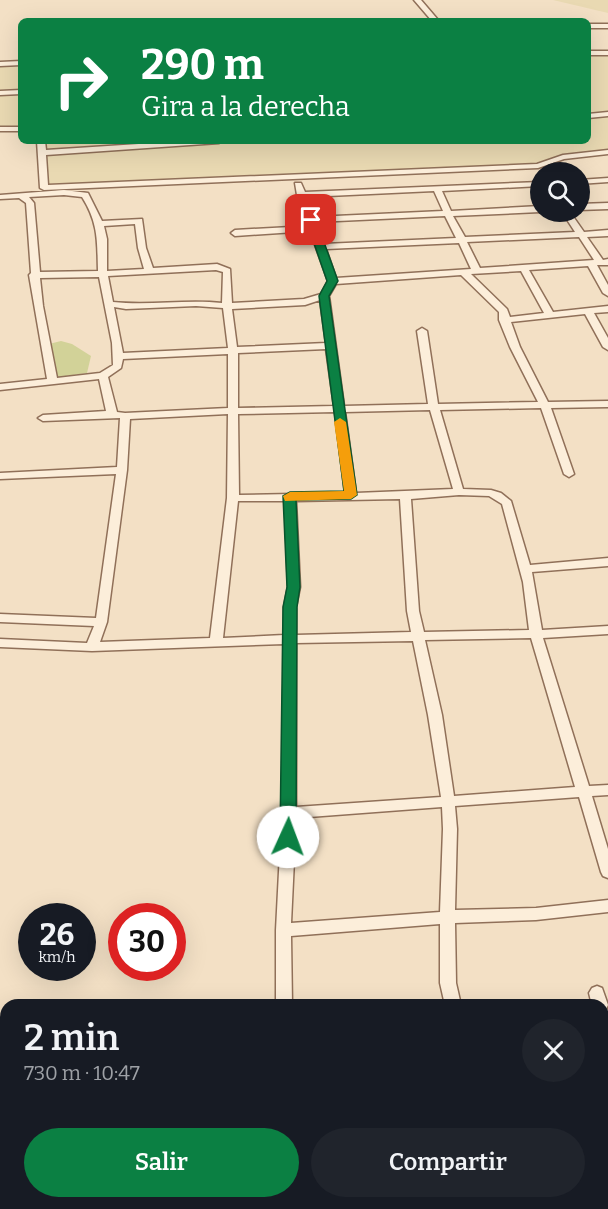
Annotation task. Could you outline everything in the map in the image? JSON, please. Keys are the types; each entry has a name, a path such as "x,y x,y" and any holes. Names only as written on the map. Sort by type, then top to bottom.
{"street":[{"path":"417,0 433,18"},
{"path":"591,26 608,26"},
{"path":"591,53 608,53"},
{"path":"0,64 18,63"},
{"path":"0,93 18,92"},
{"path":"591,116 608,114"},
{"path":"0,129 18,129"},
{"path":"42,144 44,191"},
{"path":"43,153 175,144"},
{"path":"553,162 563,157 608,152"},
{"path":"0,197 44,191 530,169"},
{"path":"590,181 608,180"},
{"path":"333,281 300,190 437,189 530,184"},
{"path":"437,189 447,214 465,242 476,270"},
{"path":"0,387 104,376 118,366 110,304 103,274 101,229 94,217 90,200 86,195 76,193 44,191"},
{"path":"21,195 30,203 34,275 52,380"},
{"path":"590,207 608,206"},
{"path":"236,233 313,224 530,210"},
{"path":"98,224 139,221 142,248 149,272"},
{"path":"573,222 599,262 608,293"},
{"path":"321,247 608,234"},
{"path":"333,281 599,262"},
{"path":"523,267 549,314"},
{"path":"34,275 223,268 227,275 227,306 233,352 233,498 216,642"},
{"path":"464,272 504,311 504,320 545,406 569,474"},
{"path":"333,281 324,296 351,495"},
{"path":"304,302 324,296"},
{"path":"110,304 126,306 196,303 227,306 304,302 326,306"},
{"path":"504,320 608,309"},
{"path":"588,311 608,346"},
{"path":"422,331 434,408 459,492"},
{"path":"118,356 331,346"},
{"path":"104,376 112,414"},
{"path":"43,418 233,411 339,411 608,404"},
{"path":"92,646 101,622 122,470 125,416"},
{"path":"0,476 122,470"},
{"path":"233,498 459,492 492,492 502,496 507,503 525,569 536,634 608,873"},
{"path":"405,495 413,611 420,638 448,800 450,829 447,917 448,983 452,999"},
{"path":"284,999 283,930 289,813 290,607 293,567 290,496"},
{"path":"525,569 608,562"},
{"path":"0,618 101,622"},
{"path":"0,643 92,646 291,639 420,638 608,630"},
{"path":"289,813 608,790"},
{"path":"283,930 447,917 536,914 608,906"}],"shaded area":[{"path":"553,0 608,0 608,13"},
{"path":"591,56 608,56 608,154 562,158 561,162 530,162 530,166 424,174 40,190 38,144 591,144"},
{"path":"18,61 18,129 0,131 0,62"}],"green space":[{"path":"61,341 72,344 91,356 87,373 52,378 45,345"}],"slow traffic":[{"path":"290,498 290,496 351,495 340,422"}],"route":[{"path":"288,837 290,607 294,587 290,496 351,495 324,296 333,281 311,220"}]}
